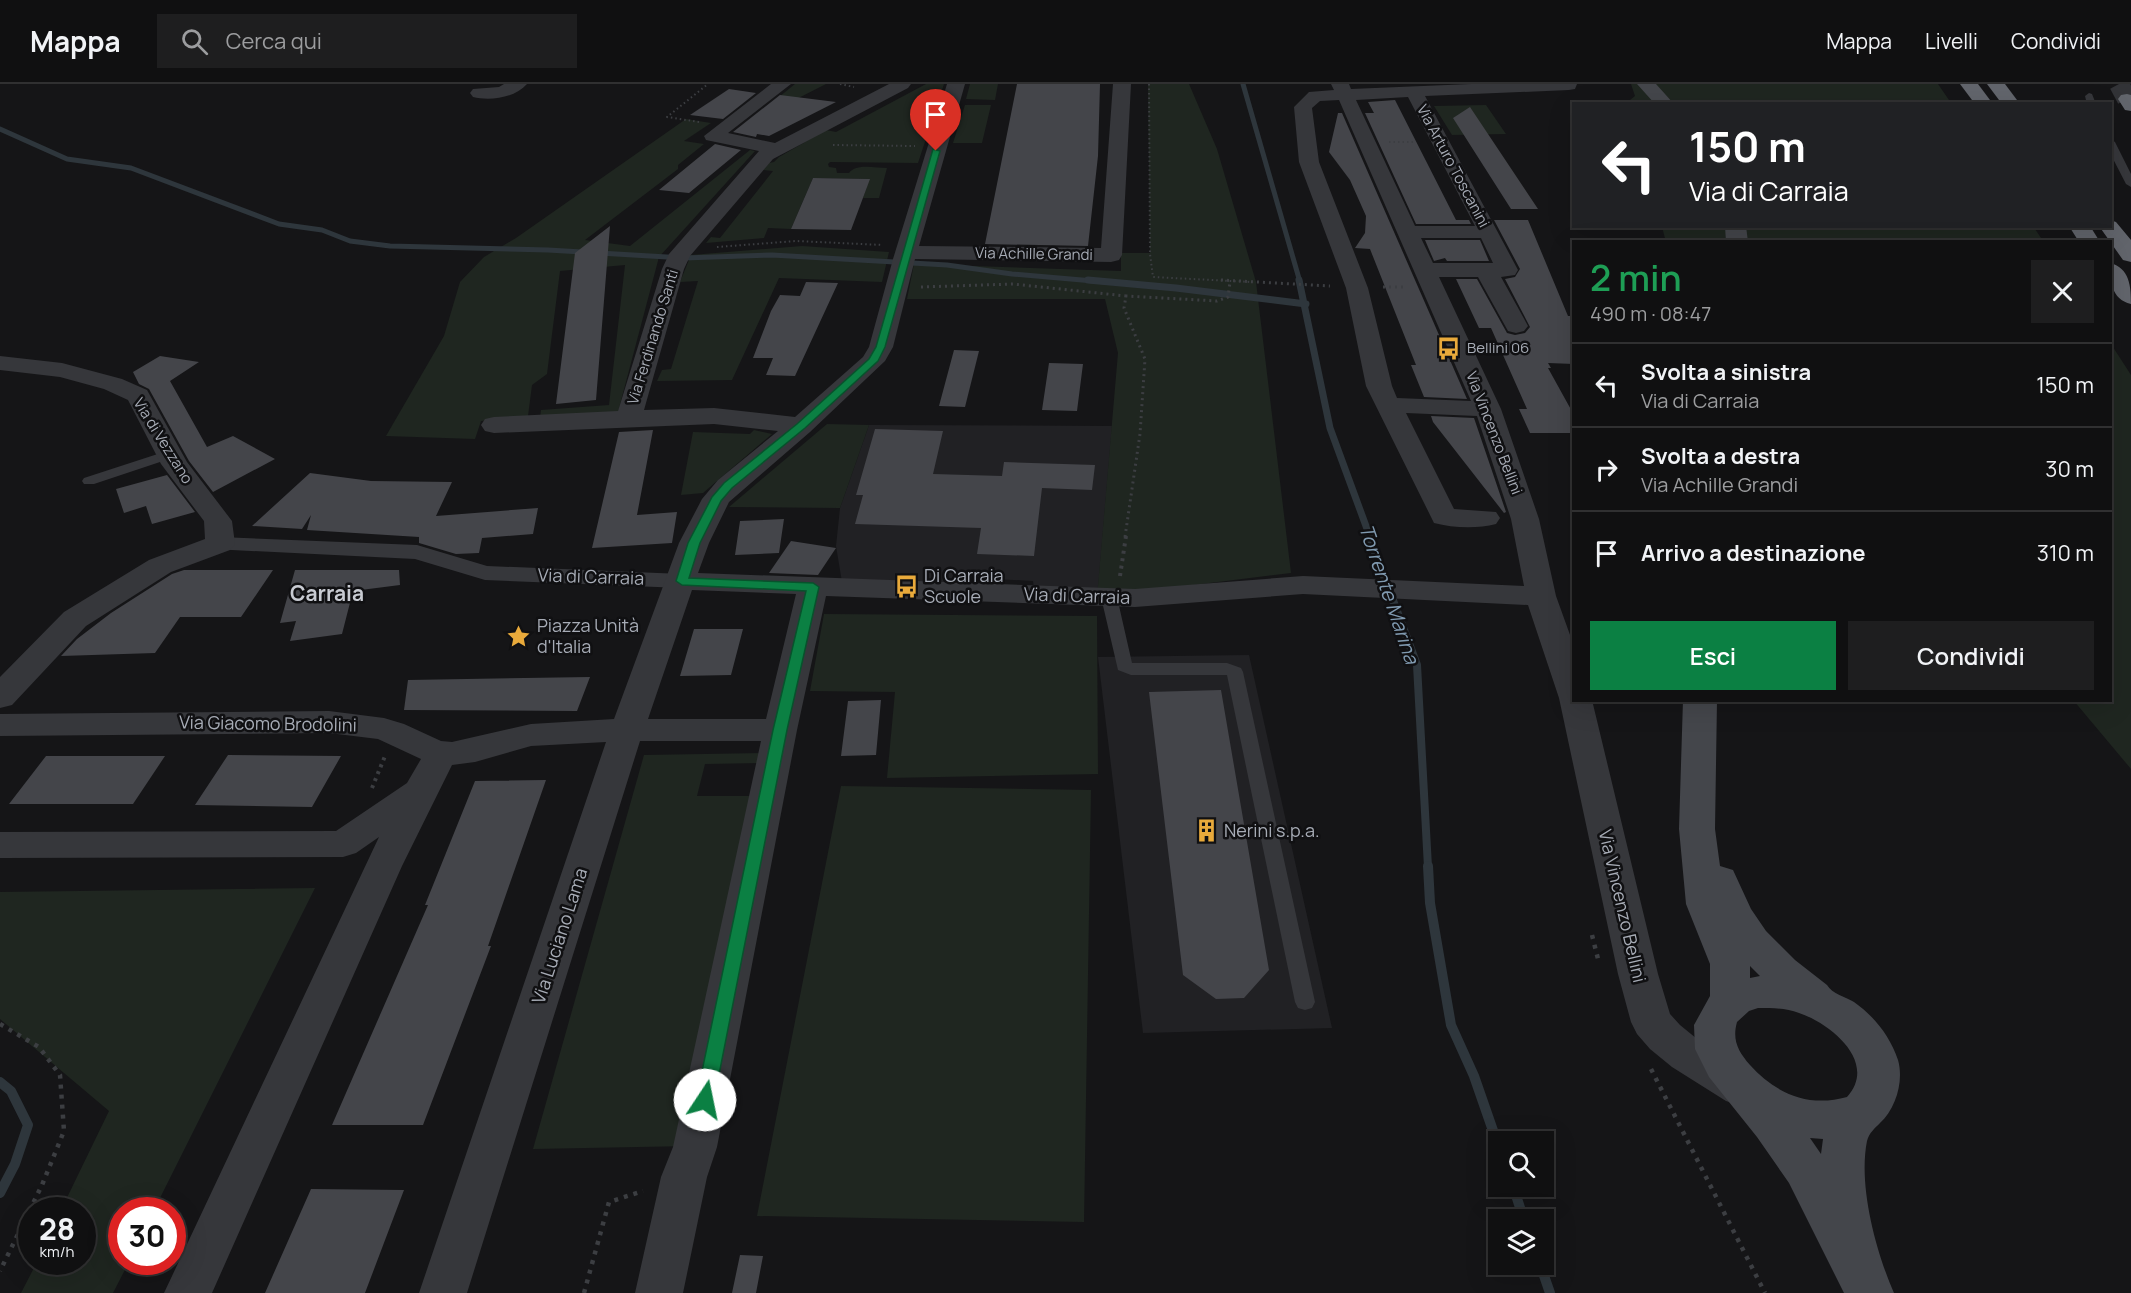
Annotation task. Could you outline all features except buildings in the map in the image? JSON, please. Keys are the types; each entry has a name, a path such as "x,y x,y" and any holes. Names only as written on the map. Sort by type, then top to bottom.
{"highway":[{"path":"1969,84 1982,102"},
{"path":"1996,84 2010,102"},
{"path":"2111,228 2131,255"},
{"path":"2112,273 2131,297"}],"main road":[{"path":"1646,84 1663,102"},
{"path":"1700,702 1697,829 1705,904 1730,964 1724,1008"},
{"path":"1697,829 1737,920 1755,945 1782,973 1821,1003"},
{"name":"Via Vincenzo Bellini","path":"1770,990 1796,994 1821,1003 1844,1017 1876,1055 1881,1075 1878,1094 1849,1126 1845,1142 1842,1180 1866,1286 1812,1181 1794,1152 1728,1071 1717,1051 1713,1032 1724,1008 1748,993 1770,990"},
{"name":"Via Vincenzo Bellini","path":"1746,1091 1796,1117 1824,1121 1848,1118 1866,1109"}],"street":[{"path":"479,93 502,92 518,84"},
{"path":"780,147 713,136 782,84"},
{"name":"Via Ferdinando Santi","path":"629,418 680,257 766,155 902,84"},
{"path":"682,581 694,543 716,500 728,486 801,426 873,361 880,347 903,264 929,148 956,84"},
{"name":"Via Achille Grandi","path":"903,264 930,252 1111,255 1122,84"},
{"path":"1486,518 1444,517 1379,386 1355,288 1309,162 1303,108 1315,96 1343,89 1414,92 1569,85"},
{"name":"Via Vincenzo Bellini","path":"1343,89 1488,409 1525,519 1540,596 1572,689"},
{"name":"Via Arturo Toscanini","path":"1408,232 1489,232 1414,92"},
{"path":"929,148 957,151"},
{"path":"930,252 936,230"},
{"path":"1429,278 1486,270 1507,270 1489,232"},
{"path":"1486,270 1516,326"},
{"name":"Via di Vezzano","path":"0,363 83,375 138,395 170,454 196,494 218,521 220,544"},
{"path":"1389,405 1488,409"},
{"name":"Via Ferdinando Santi","path":"494,425 714,416 801,426"},
{"path":"0,697 75,619 160,566 220,544"},
{"name":"Via di Carraia","path":"220,544 417,552 485,573 813,587 1113,597 1303,585 1540,596"},
{"name":"Via Luciano Lama","path":"443,1293 628,730 682,581"},
{"path":"659,1293 684,1178 695,1147 780,730 813,587"},
{"name":"Via Vincenzo Bellini","path":"1575,702 1635,964 1652,1022 1665,1037 1687,1055 1746,1091"},
{"name":"Via Giacomo Brodolini","path":"0,724 329,722 373,727 442,753 460,753 521,736 628,730 780,730"},
{"path":"188,1293 383,866 420,790 442,753"},
{"path":"343,844 420,790"},
{"path":"0,845 343,844 362,850 383,866"},
{"name":"Via Vincenzo Bellini","path":"1648,1006 1674,1024 1692,1026 1724,1008"}],"lane":[{"path":"2112,146 2131,184"},
{"path":"89,481 170,454"},
{"path":"1113,597 1124,666 1131,670 1227,668 1235,672 1305,1002"}],"path":[{"path":"708,84 667,117 727,127"},
{"path":"1149,84 1150,254 1153,277 1355,288 1429,278"},
{"path":"1368,142 1441,142"},
{"path":"780,147 929,148"},
{"path":"680,257 796,241 1013,284 1126,296 1217,301 1229,293 1230,282"},
{"path":"1113,597 1140,434 1145,359 1124,308 1126,296"},
{"path":"0,1024 39,1047 60,1075 64,1113 64,1131 0,1271"},
{"path":"584,1293 609,1202 684,1178"}],"shaded area":[{"path":"795,84 826,84 743,126"},
{"path":"926,84 944,84 918,163 830,162 828,164 829,167 836,168 837,173 849,173 861,167 887,168 879,198 863,198 869,179 813,178 791,229 768,228 764,238 706,243 711,237 720,238 773,171 763,170 769,163 826,130 836,132"},
{"path":"970,84 998,84 995,100 966,99"},
{"path":"1148,84 1189,84 1217,149 1256,282 1291,573 1097,597 1118,353 1105,299 907,299 914,264 1121,271 1121,253 1150,253"},
{"path":"1631,84 1938,84 1950,102 1628,102 1635,96"},
{"path":"965,105 991,105 982,143 953,143"},
{"path":"1486,105 1506,134 1452,135 1434,106"},
{"path":"686,119 711,123 684,141 704,144 678,165 678,169 585,240 630,246 750,150 755,151 659,257 618,412 540,418 541,410 609,405 625,265 560,271 547,374 532,385 528,416 481,421 475,439 386,436 444,336 460,282 484,257 516,238"},
{"path":"1662,228 2034,228 2042,240 1665,240"},
{"path":"802,246 889,252 882,282 779,278 732,380 657,381 662,370 671,369 698,281 680,282 691,255"},
{"path":"2112,346 2131,375 2131,769 2075,702 2112,702"},
{"path":"827,424 869,425 840,508 729,507"},
{"path":"869,425 1112,426 1098,589 1034,589 1033,581 957,577 953,586 842,582 836,546 840,508"},
{"path":"754,430 772,434 703,493 681,495 693,432 750,434"},
{"path":"824,614 1097,616 1098,774 887,778 895,692 810,691"},
{"path":"1249,655 1332,1028 1143,1033 1098,657"},
{"path":"764,753 762,763 705,764 697,796 758,796 691,1146 533,1149 644,755"},
{"path":"841,786 1091,790 1084,1222 757,1216"},
{"path":"315,888 160,1197 108,1197 108,1275 122,1275 113,1293 21,1293 30,1275 96,1275 96,1197 67,1197 109,1111 0,1019 0,892"}],"waterway":[{"name":"Torrente Marina","path":"1243,84 1300,282"},
{"path":"0,129 67,159 131,168 279,224 322,230 350,241 390,246 548,250 684,258 772,255 947,265 1012,274 1105,282"},
{"path":"1088,280 1304,304"},
{"name":"Torrente Marina","path":"1299,280 1304,304"},
{"name":"Torrente Marina","path":"1304,304 1330,428 1370,537"},
{"name":"Torrente Marina","path":"1369,536 1417,665 1428,867"},
{"name":"Torrente Marina","path":"1428,866 1430,903 1451,1025 1474,1076 1493,1131"},
{"path":"0,1082 11,1091 28,1125 15,1164 0,1193"},
{"name":"Torrente Marina","path":"1517,1197 1520,1209"},
{"name":"Torrente Marina","path":"1544,1275 1550,1293"}],"tunnel":[{"path":"2119,84 2127,99"}],"place":[{"name":"Bellini 06","path":"1449,348"},
{"name":"Di Carraia Scuole","path":"906,586"},
{"name":"Piazza Unità d'Italia","path":"519,636"},
{"name":"Nerini s.p.a.","path":"1206,831"}],"district":[{"name":"Carraia","path":"327,594"}],"route":[{"path":"705,1100 780,730 813,587 682,581 694,543 716,500 728,486 801,426 873,361 880,347 936,151"}]}
